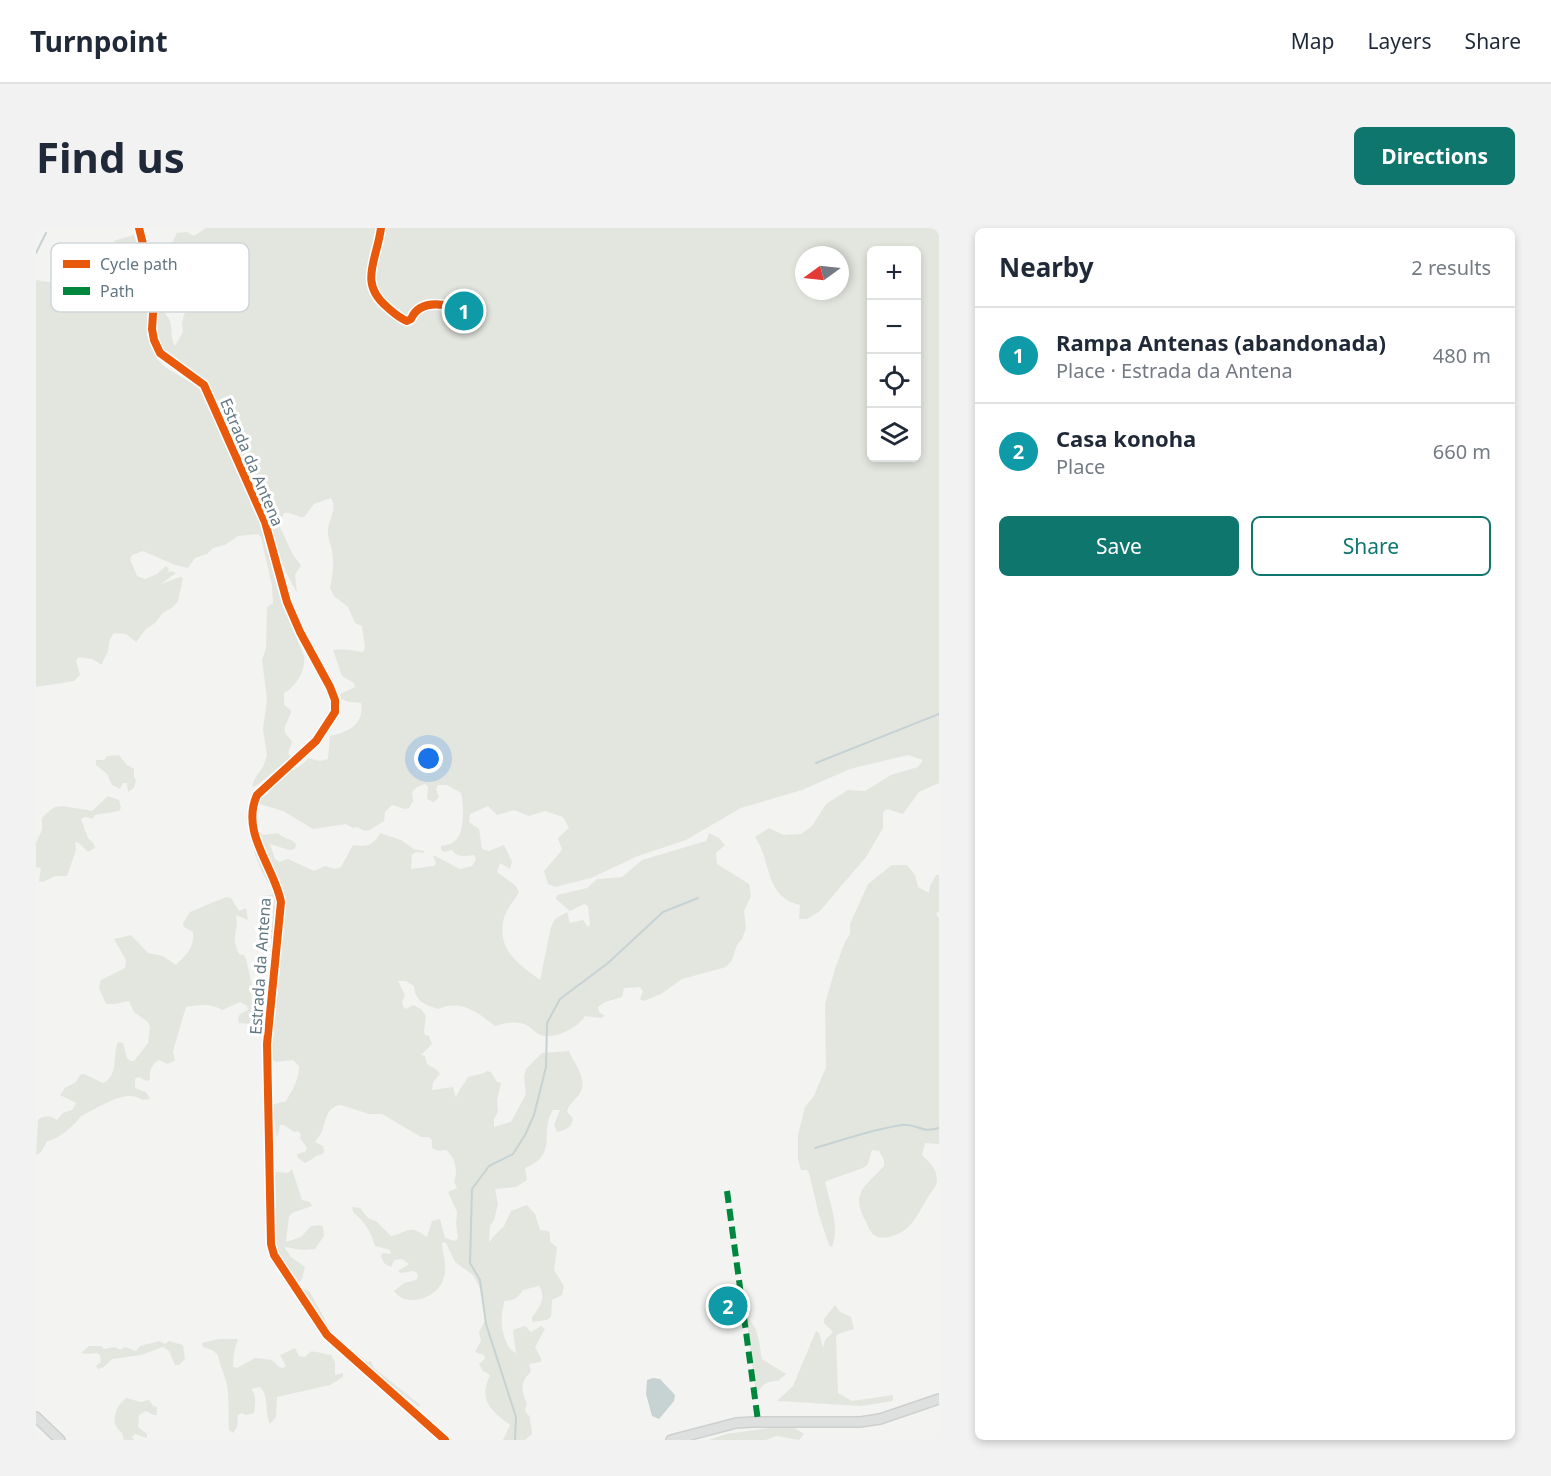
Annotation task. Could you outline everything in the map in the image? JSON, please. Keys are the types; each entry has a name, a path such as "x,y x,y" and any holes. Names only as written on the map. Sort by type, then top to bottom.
{"main road":[{"path":"671,1440 736,1423 860,1422 880,1419 939,1399"},
{"path":"36,1417 60,1440"}],"street":[{"name":"Estrada da Antena","path":"139,228 143,243"},
{"path":"381,228 370,284 381,302 407,321 411,319 414,312 425,305 444,305"},
{"name":"Estrada da Antena","path":"153,312 152,329 160,353 204,386 265,522 287,602 335,700 335,712 316,741 257,795 251,807 254,834 278,887 281,902 267,1044 271,1244 274,1255 327,1335 445,1440"}],"shaded area":[{"path":"206,228 939,228 939,783 919,792 903,814 887,809 883,812 883,828 866,857 820,911 807,919 799,919 800,905 788,901 774,886 755,837 769,828 784,835 801,834 812,826 826,804 848,790 865,791 891,775 918,767 923,760 908,755 850,769 802,790 741,808 686,840 638,856 591,878 555,887 548,884 544,871 562,850 558,838 569,828 563,817 545,811 529,816 514,810 497,815 488,806 470,814 469,822 479,829 482,849 489,851 504,845 512,862 510,869 500,863 497,872 516,886 519,893 505,915 502,929 503,939 517,962 540,980 551,927 555,919 567,912 570,923 583,920 588,927 590,924 588,906 584,904 570,911 556,899 557,895 587,888 597,879 622,877 642,860 706,841 709,833 719,838 725,845 716,853 717,864 749,884 751,896 744,911 746,928 732,960 726,967 682,979 661,994 644,1001 640,999 643,991 640,987 624,988 622,997 605,1002 598,1007 599,1012 605,1016 601,1018 585,1016 573,1028 549,1036 539,1034 520,1023 495,1026 476,1012 462,1007 447,1006 439,1009 430,1006 418,999 414,986 406,981 398,981 405,995 403,1006 406,1009 413,1005 421,1009 426,1016 424,1031 432,1044 421,1055 425,1056 427,1064 440,1074 433,1082 432,1090 453,1087 456,1098 468,1077 487,1071 491,1072 497,1082 501,1083 494,1127 511,1122 526,1094 524,1077 526,1069 542,1053 569,1051 582,1079 581,1091 567,1112 573,1118 570,1126 557,1132 554,1125 560,1110 553,1110 549,1118 545,1150 542,1157 525,1168 527,1180 516,1187 495,1189 498,1204 490,1226 489,1243 504,1226 511,1211 527,1205 535,1214 540,1230 548,1231 550,1242 557,1247 554,1270 564,1286 562,1295 552,1300 551,1317 547,1320 532,1322 532,1317 542,1299 539,1286 523,1290 515,1298 504,1301 502,1326 512,1351 516,1353 513,1330 525,1326 531,1332 541,1326 545,1329 535,1347 541,1362 529,1364 531,1372 523,1383 527,1403 525,1411 530,1417 532,1434 525,1440 503,1440 510,1425 497,1415 486,1398 485,1392 490,1375 483,1371 479,1364 485,1359 484,1355 475,1352 481,1341 479,1332 485,1321 485,1312 479,1286 473,1275 455,1262 446,1243 442,1242 445,1270 439,1287 431,1295 420,1299 408,1300 401,1297 394,1291 404,1283 416,1280 417,1273 398,1271 409,1264 402,1259 394,1260 391,1267 384,1263 381,1256 383,1253 391,1254 390,1250 375,1246 367,1227 353,1212 352,1207 360,1208 368,1218 376,1221 391,1236 411,1230 427,1237 432,1221 440,1219 445,1238 455,1241 458,1238 457,1212 448,1192 457,1188 454,1182 456,1169 449,1153 446,1150 438,1151 432,1148 432,1140 429,1137 421,1137 382,1114 369,1114 341,1105 330,1110 322,1132 315,1142 323,1146 323,1154 305,1163 298,1158 297,1154 305,1152 307,1148 298,1131 294,1132 284,1125 280,1125 277,1138 272,1107 286,1101 297,1080 299,1066 293,1060 276,1062 273,1060 271,927 273,918 260,917 259,909 265,896 277,894 256,858 249,816 253,816 257,829 263,835 278,833 296,844 295,849 289,850 270,844 275,859 279,862 288,859 314,871 325,866 335,869 341,867 353,845 369,845 380,833 401,840 414,849 424,851 424,853 416,852 412,855 411,869 434,866 436,863 433,855 460,869 472,866 476,859 474,855 462,856 452,850 444,852 441,850 441,846 452,843 458,837 463,818 461,793 447,785 438,785 436,789 439,797 434,802 427,799 428,787 425,784 417,787 412,792 413,801 409,808 392,805 385,812 384,821 365,831 346,824 313,829 283,811 260,804 264,790 274,780 298,767 308,758 320,761 328,759 330,736 349,729 358,722 362,710 361,703 341,699 340,694 355,687 354,683 342,676 333,650 363,652 365,648 362,626 355,623 348,607 334,596 330,588 333,564 328,533 333,511 331,498 314,504 304,517 284,513 279,525 293,555 301,565 295,575 297,593 285,570 221,417 204,385 166,362 157,346 153,330 156,312 165,312 171,326 175,346 183,332 182,323 185,312 249,312 249,243 172,243 177,233 187,232 194,236"},
{"path":"134,235 137,243 118,243 113,241"},
{"path":"36,280 51,282 51,312 149,312 147,334 157,359 165,367 198,387 208,401 260,522 285,599 286,612 304,656 299,677 284,693 284,705 291,710 285,732 292,742 288,753 292,760 256,786 252,787 267,755 263,729 267,699 262,660 266,648 267,607 273,603 272,586 261,537 258,534 238,536 225,545 213,548 207,554 195,558 188,568 143,551 132,555 130,559 137,576 145,579 157,574 166,566 169,569 168,572 176,573 161,584 183,578 178,601 146,629 136,642 126,634 114,633 102,665 92,659 79,657 76,660 80,675 74,681 36,687"},
{"path":"119,755 127,765 134,769 136,780 134,788 128,792 127,783 123,783 120,789 112,785 107,774 96,765 96,760"},
{"path":"108,796 119,800 121,808 119,811 95,815 93,819 85,817 81,819 88,838 95,848 88,852 75,842 76,850 67,876 55,876 43,882 39,881 41,868 36,867 36,843 42,830 42,818 59,806 92,811"},
{"path":"892,865 907,865 915,875 918,887 929,893 936,875 939,875 939,912 936,913 939,919 939,1144 925,1143 922,1155 934,1169 937,1181 935,1188 910,1226 899,1234 883,1238 876,1236 869,1228 859,1203 866,1184 884,1166 884,1160 879,1151 872,1150 865,1167 825,1182 835,1223 832,1247 829,1245 819,1215 809,1173 807,1170 801,1170 798,1159 798,1135 805,1107 814,1096 826,1067 825,1004 835,969 850,934 850,924 868,884"},
{"path":"226,897 231,898 239,911 246,908 248,920 236,915 235,942 239,954 244,955 246,959 253,990 252,1001 265,1010 262,1025 258,1029 252,1024 239,1023 240,1014 248,1010 247,1006 240,1002 222,1010 209,1005 186,1007 173,1051 175,1060 168,1064 159,1060 156,1062 151,1068 150,1080 146,1081 139,1077 135,1079 135,1088 146,1092 150,1099 142,1100 128,1096 103,1104 81,1116 71,1128 61,1135 47,1141 41,1152 36,1155 38,1120 48,1116 57,1120 63,1113 72,1110 76,1103 60,1095 65,1088 84,1074 103,1083 108,1080 113,1071 118,1042 123,1043 130,1061 134,1061 148,1043 150,1027 148,1022 134,1012 129,1001 106,1004 99,988 101,980 125,968 126,960 114,939 131,935 148,953 163,956 176,965 193,942 193,932 184,927 183,923 190,912"},
{"path":"292,1169 302,1200 310,1202 312,1206 289,1216 286,1242 301,1237 311,1226 323,1227 324,1236 315,1249 302,1250 284,1247 291,1257 305,1267 299,1283 285,1270 280,1261 276,1249 273,1222 276,1172 288,1173"},
{"path":"303,1288 310,1292 335,1338 368,1362 371,1361 373,1367 420,1405 419,1407 332,1338 302,1294"},
{"path":"835,1305 840,1312 851,1317 854,1329 838,1334 836,1338 838,1393 852,1401 893,1395 893,1401 861,1406 777,1401 793,1386 816,1331 819,1333 823,1348 825,1340 833,1332 824,1323 824,1319"},
{"path":"746,1316 756,1331 762,1359 786,1374 778,1381 765,1384 756,1395"},
{"path":"219,1339 238,1339 233,1367 237,1368 255,1358 272,1360 283,1368 286,1366 280,1355 295,1348 299,1356 304,1357 309,1352 331,1355 335,1362 335,1375 343,1373 343,1377 330,1385 277,1397 276,1417 270,1424 263,1391 260,1387 251,1389 255,1397 254,1413 238,1415 237,1427 233,1433 229,1430 227,1387 218,1355 203,1347 202,1343"},
{"path":"160,1341 165,1344 169,1341 183,1345 185,1359 179,1365 175,1365 169,1351 163,1347 141,1355 112,1359 104,1367 98,1369 96,1366 101,1362 100,1355 81,1353 89,1346 101,1346 104,1349 115,1347 120,1350 125,1347 136,1351 140,1346"},
{"path":"660,1379 675,1395 674,1401 659,1419 652,1416 646,1394 647,1380"},
{"path":"126,1398 141,1402 149,1400 153,1406 157,1407 157,1415 146,1411 139,1415 138,1427 147,1434 147,1438 135,1434 132,1437 134,1440 124,1440 118,1429 115,1420 116,1411"},
{"path":"790,1425 804,1434 799,1440 776,1436 766,1440 709,1440 726,1434"}],"waterway":[{"path":"36,253 46,233"},
{"path":"816,763 939,714"},
{"path":"515,1440 516,1417 486,1324 480,1280 470,1263 472,1189 489,1166 513,1154 525,1135 534,1115 546,1067 547,1023 560,999 608,963 663,912 698,898"},
{"path":"815,1148 902,1125 912,1125 928,1130 939,1128"}],"marked path":[{"path":"727,1191 758,1421"}],"cycle path":[{"path":"139,228 143,243"},
{"path":"381,228 371,280 378,298 394,313 407,321 424,306 444,305"},
{"path":"153,312 152,329 160,353 204,385 265,522 287,602 335,700 335,712 316,741 257,795 253,809 255,836 281,902 267,1044 271,1244 274,1255 327,1335 445,1440"}],"place":[{"name":"Rampa Antenas (abandonada)","path":"464,311"},
{"name":"Casa konoha","path":"728,1306"}]}
